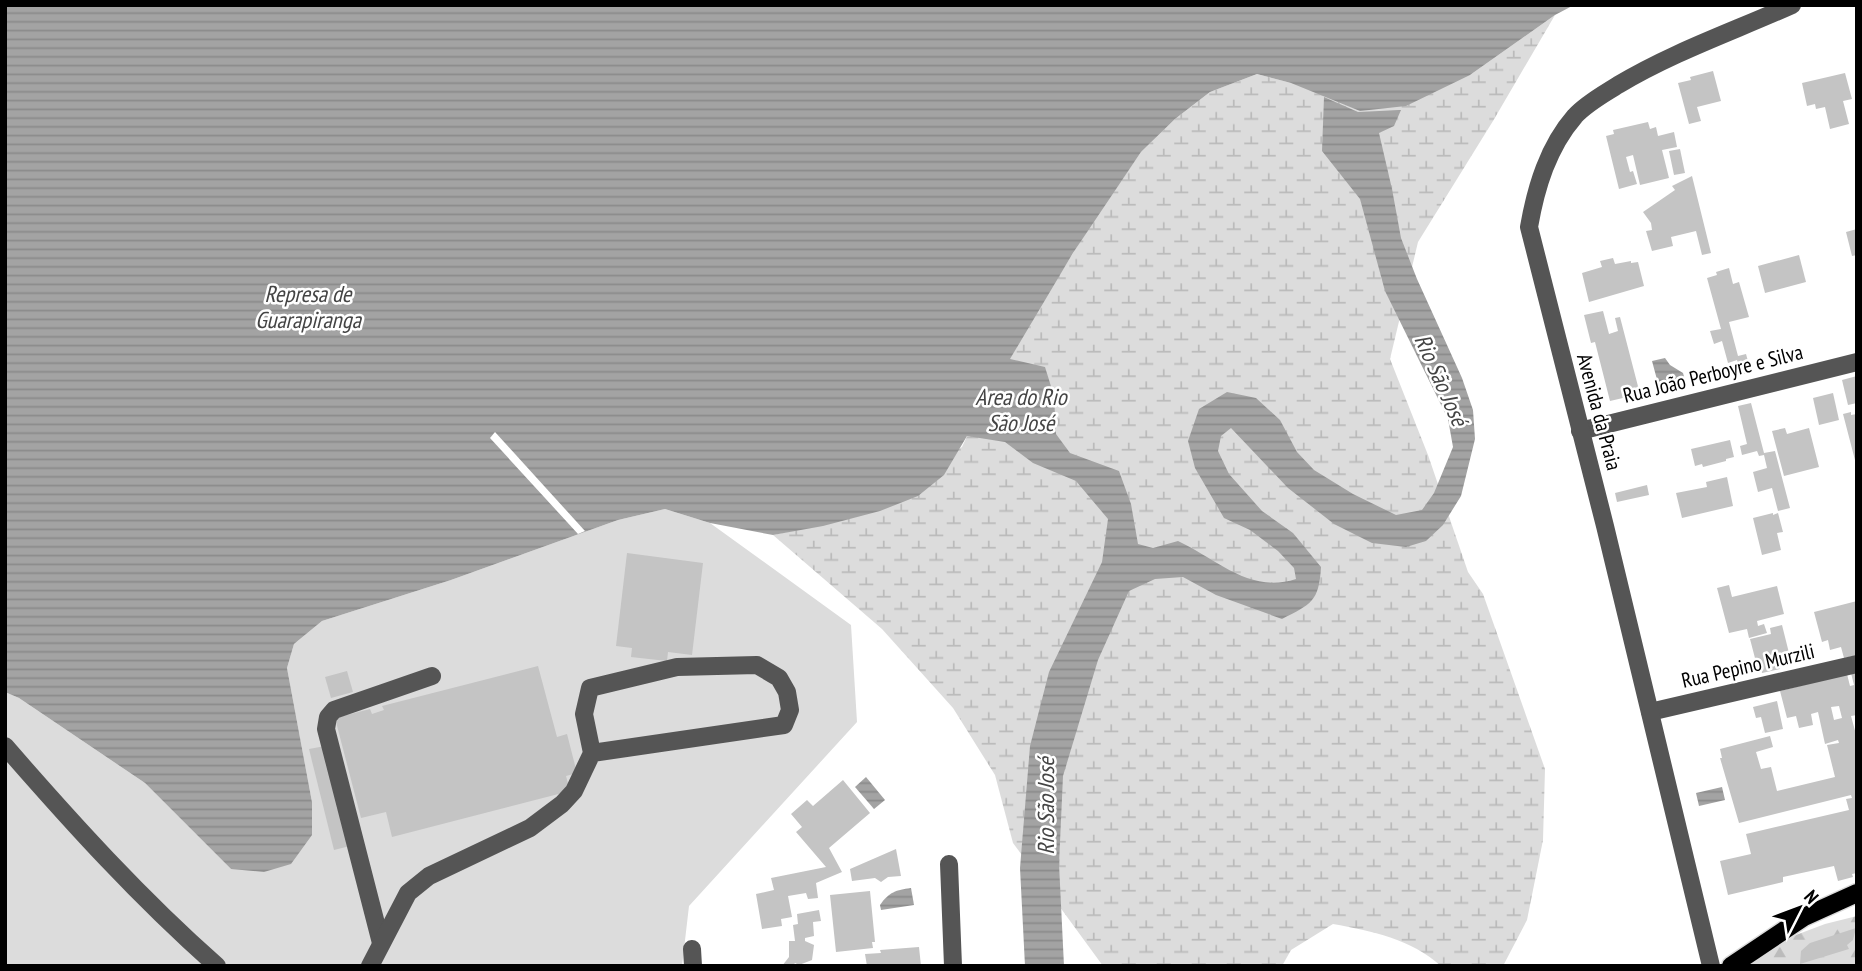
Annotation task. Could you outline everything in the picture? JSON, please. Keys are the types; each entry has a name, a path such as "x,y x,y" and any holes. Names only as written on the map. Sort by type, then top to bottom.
{"main road":[{"path":"1731,966 1804,917 1857,892"}],"street":[{"name":"Avenida da Praia","path":"1711,966 1529,228 1533,202 1546,162 1560,136 1577,114 1595,99 1660,61 1792,5"},
{"name":"Rua João Perboyre e Silva","path":"1580,431 1857,362"},
{"path":"370,966 408,893 429,876 530,828 575,791 592,753 584,715 590,688 677,667 740,664 757,665 779,678 787,692 790,710 784,725 592,753"},
{"name":"Rua Pepino Murzili","path":"1650,712 1857,664"},
{"path":"381,943 326,729 328,717 334,710 432,676"},
{"path":"5,746 83,835 176,929 217,966"},
{"path":"948,864 953,966"}],"green space":[{"path":"1555,15 1418,242 1390,359 1428,455 1468,572 1483,594 1545,769 1543,840 1527,920 1503,966 1441,966 1404,943 1376,933 1333,924 1291,950 1282,966 1103,966 1013,843 995,775 953,708 882,629 773,535 847,519 962,447 978,413 1048,293 1141,152 1175,119 1210,92 1257,74 1291,83 1470,75"},
{"path":"665,509 710,523 851,625 857,722 689,906 682,966 5,966 5,692 19,698 145,783 231,869 312,835 312,802 287,668 294,644 322,621 451,580 618,520"},
{"path":"1857,916 1857,966 1739,966 1788,938"}],"water":[{"name":"Represa de Guarapiranga","path":"5,5 1574,5 1555,15 1470,75 1406,106 1360,111 1291,83 1257,74 1210,92 1175,119 1141,152 1073,253 1010,359 1045,367 1054,396 1056,434 1070,453 1119,471 1131,504 1138,544 1153,548 1178,541 1248,578 1263,582 1296,579 1294,568 1278,551 1250,530 1224,518 1195,468 1188,441 1199,409 1227,392 1256,398 1280,420 1297,452 1314,470 1353,494 1396,515 1422,510 1434,493 1453,447 1448,419 1385,291 1360,199 1322,151 1324,97 1358,112 1401,110 1394,126 1379,133 1401,238 1462,378 1473,410 1475,439 1461,496 1443,525 1426,541 1406,547 1372,543 1334,524 1288,488 1231,428 1221,436 1218,451 1229,474 1262,511 1293,533 1321,567 1318,588 1307,605 1282,619 1216,595 1183,577 1155,579 1129,591 1098,660 1063,776 1059,864 1064,966 1025,966 1020,868 1030,746 1049,672 1102,562 1108,519 1076,481 1033,463 1005,442 967,436 944,475 918,496 880,511 823,526 773,535 710,523 665,509 618,520 451,580 322,621 294,644 287,668 312,802 312,835 291,864 264,872 231,869 145,783 19,698 5,692"},
{"path":"1665,358 1670,365 1683,373 1685,380 1659,387 1652,361"},
{"path":"866,777 885,800 874,809 855,787"},
{"path":"1722,787 1725,800 1699,806 1696,793"},
{"path":"911,888 914,905 881,910 880,905 890,894"}],"pier":[{"path":"495,432 585,531 578,534 490,438"}],"building":[{"path":"1713,71 1721,101 1697,107 1701,121 1689,124 1678,83"},
{"path":"1845,73 1852,99 1843,101 1849,124 1830,129 1825,107 1816,109 1815,104 1807,106 1802,83"},
{"path":"1648,122 1650,129 1656,127 1658,136 1674,132 1677,147 1662,150 1669,178 1640,185 1633,155 1626,157 1637,184 1619,189 1606,136 1614,134 1613,130"},
{"path":"1680,149 1685,173 1674,175 1669,151"},
{"path":"1692,176 1711,253 1702,255 1696,231 1671,237 1673,246 1652,251 1646,231 1652,230 1651,223 1643,212 1675,190 1672,186"},
{"path":"1857,229 1857,255 1852,256 1846,232"},
{"path":"1799,255 1806,282 1765,293 1758,266"},
{"path":"1613,258 1615,264 1638,262 1644,286 1589,302 1582,273 1602,267 1600,261"},
{"path":"1729,268 1733,284 1739,282 1749,317 1729,322 1738,356 1746,354 1751,372 1741,375 1737,360 1728,363 1722,341 1714,344 1710,331 1721,329 1707,278"},
{"path":"1603,311 1609,334 1618,331 1615,318 1620,317 1640,394 1610,401 1595,342 1591,343 1584,315"},
{"path":"1857,376 1857,403 1848,405 1842,380"},
{"path":"1833,393 1839,420 1819,425 1813,398"},
{"path":"1751,403 1764,453 1775,451 1790,508 1778,511 1772,488 1758,492 1753,472 1767,468 1764,455 1759,456 1757,451 1742,455 1740,446 1747,444 1738,406"},
{"path":"1851,412 1851,415 1857,414 1856,464 1843,414"},
{"path":"1785,428 1787,434 1809,428 1819,467 1784,476 1772,431"},
{"path":"1730,440 1734,457 1703,467 1702,464 1695,466 1691,449"},
{"path":"1727,477 1733,506 1682,518 1676,493 1707,487 1706,482"},
{"path":"1647,485 1649,495 1617,502 1615,493"},
{"path":"1778,513 1783,532 1777,533 1781,550 1762,555 1753,518"},
{"path":"627,553 703,563 692,655 668,652 667,661 631,657 632,648 616,646"},
{"path":"1729,585 1732,597 1777,586 1784,614 1757,621 1758,626 1764,624 1767,633 1749,638 1747,629 1729,633 1717,588"},
{"path":"1857,601 1857,655 1844,658 1841,647 1830,650 1828,640 1822,642 1814,612"},
{"path":"1782,625 1789,653 1777,656 1780,669 1762,673 1750,639 1771,634 1770,628"},
{"path":"538,666 557,737 567,734 577,773 566,776 570,791 392,837 386,812 361,818 335,718 370,709 372,714 384,710 382,706"},
{"path":"347,671 353,692 331,698 325,677"},
{"path":"1857,671 1857,715 1851,716 1857,738 1857,873 1852,874 1853,877 1838,881 1834,866 1783,877 1783,882 1728,895 1720,861 1751,854 1746,834 1849,810 1846,799 1852,798 1851,795 1739,823 1720,758 1720,749 1770,736 1773,747 1756,752 1761,769 1771,767 1777,791 1835,777 1827,745 1839,743 1838,740 1825,744 1818,712 1811,714 1813,725 1799,728 1796,716 1787,718 1780,691 1847,674 1850,686 1854,685 1851,673","holes":["1839,706 1842,718 1834,720 1831,707"]},
{"path":"1777,701 1783,729 1765,733 1761,717 1756,718 1753,707"},
{"path":"325,746 350,846 334,850 309,749"},
{"path":"843,780 870,813 829,848 842,872 816,883 818,898 808,899 806,893 788,896 792,917 781,919 782,926 762,929 756,894 774,890 771,878 826,867 796,832 802,827 791,814 807,800 813,806"},
{"path":"896,849 901,876 888,877 881,882 875,878 852,881 850,869"},
{"path":"870,891 875,942 872,942 873,948 836,952 830,895"},
{"path":"819,910 821,921 813,922 814,936 805,938 805,941 814,945 812,960 799,965 795,963 793,966 782,966 789,957 789,941 795,941 793,925 798,924 797,914"},
{"path":"1856,928 1853,940 1847,945 1849,949 1800,964 1801,951 1810,943"},
{"path":"919,947 921,966 867,966 865,954"}],"water label":[{"name":"Rio São José","path":"1441,380"},
{"name":"Area do Rio São José","path":"1021,410"},
{"name":"Rio São José","path":"1046,806"}]}
